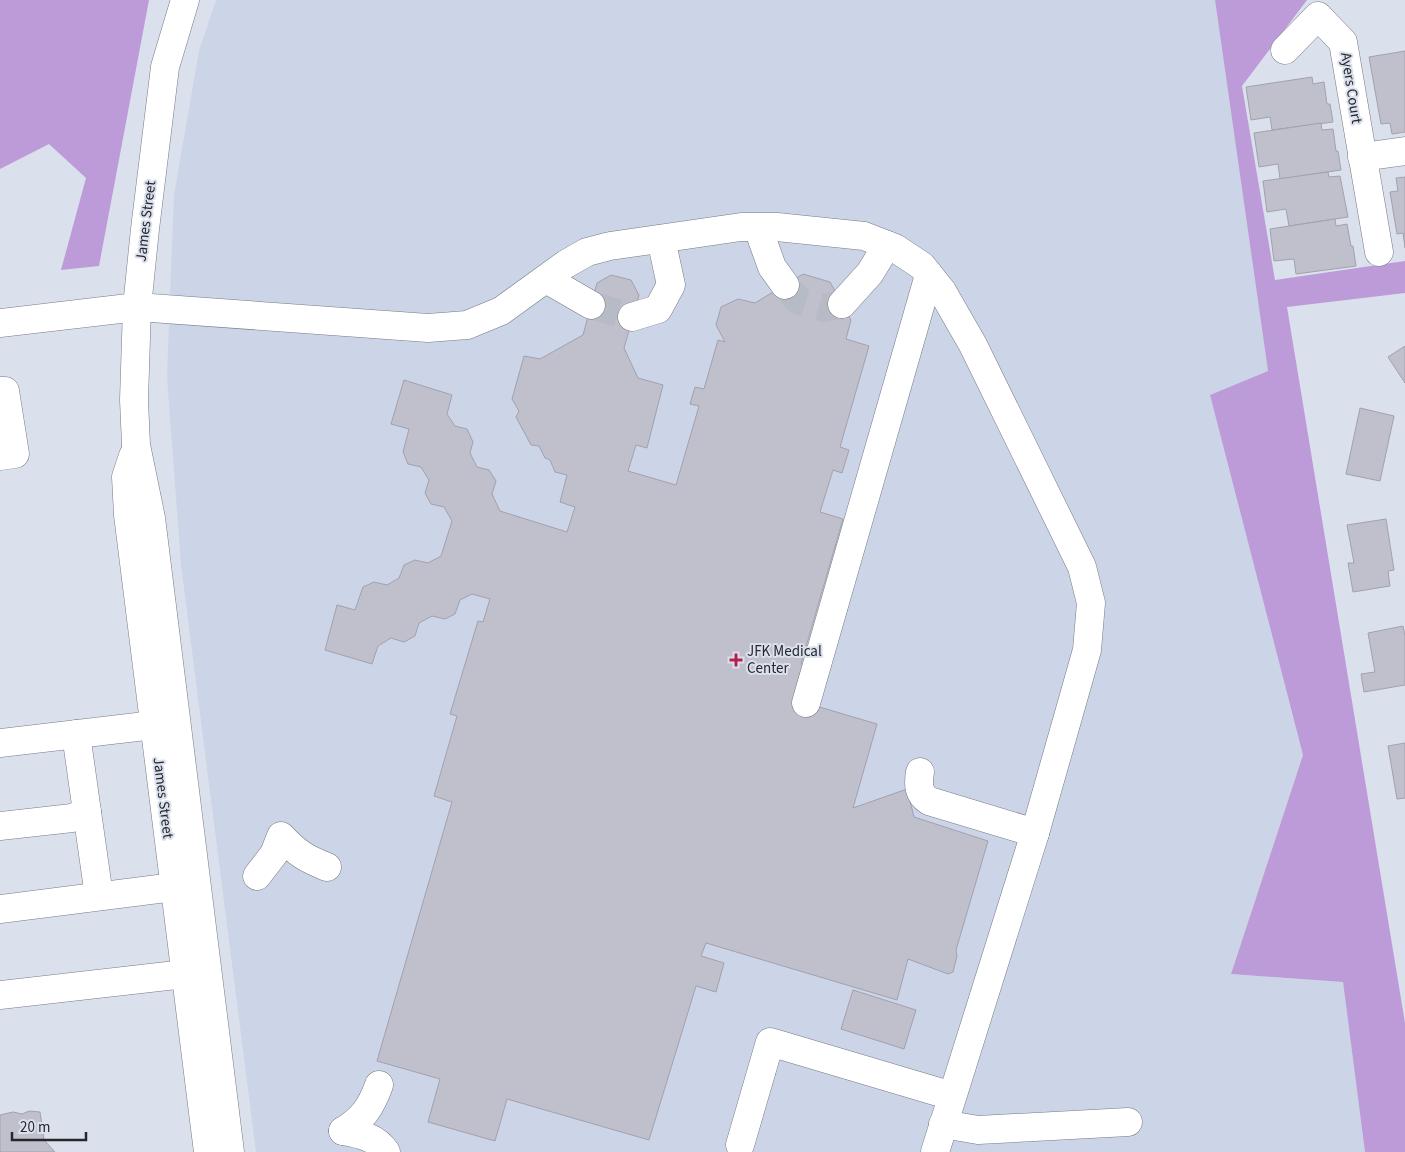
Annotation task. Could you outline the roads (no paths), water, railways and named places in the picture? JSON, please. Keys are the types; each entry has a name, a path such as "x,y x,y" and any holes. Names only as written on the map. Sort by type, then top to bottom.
{"street":[{"name":"James Street","path":"185,0 165,67 137,307 134,400 136,445 151,518 230,1152"},
{"name":"Ayers Court","path":"1286,50 1318,16 1343,42 1378,252"},
{"path":"1362,158 1405,151"},
{"path":"0,324 137,307 428,328 467,324 501,311 566,264 587,252 610,246 741,228 777,227 864,236 895,248 922,266 942,291 977,354 1082,568 1091,604 1087,650 1035,833 935,1152"},
{"path":"758,228 772,267 785,285"},
{"path":"632,317 658,309 671,285 661,239"},
{"path":"842,304 870,273 887,245"},
{"path":"806,703 929,275"},
{"path":"546,279 591,305"},
{"path":"0,391 4,391 15,454 0,456"},
{"name":"James Street","path":"136,445 126,477 128,515 208,1152"},
{"path":"0,744 154,725"},
{"path":"76,734 99,896"},
{"path":"920,772 918,781 920,791 929,801 1035,833"},
{"path":"0,826 72,818 87,812"},
{"path":"257,876 274,854 282,836 304,858 327,867"},
{"path":"0,909 174,887"},
{"path":"0,995 185,974"},
{"path":"740,1145 770,1042 952,1096"},
{"path":"379,1084 373,1102 363,1116 355,1124 343,1131 360,1134 374,1140 386,1152"},
{"path":"944,1124 978,1130 1128,1122"}],"tunnel":[{"path":"785,285 799,301 824,308 842,304"},
{"path":"591,305 632,317"}],"place":[{"name":"JFK Medical Center","path":"736,660"}]}
